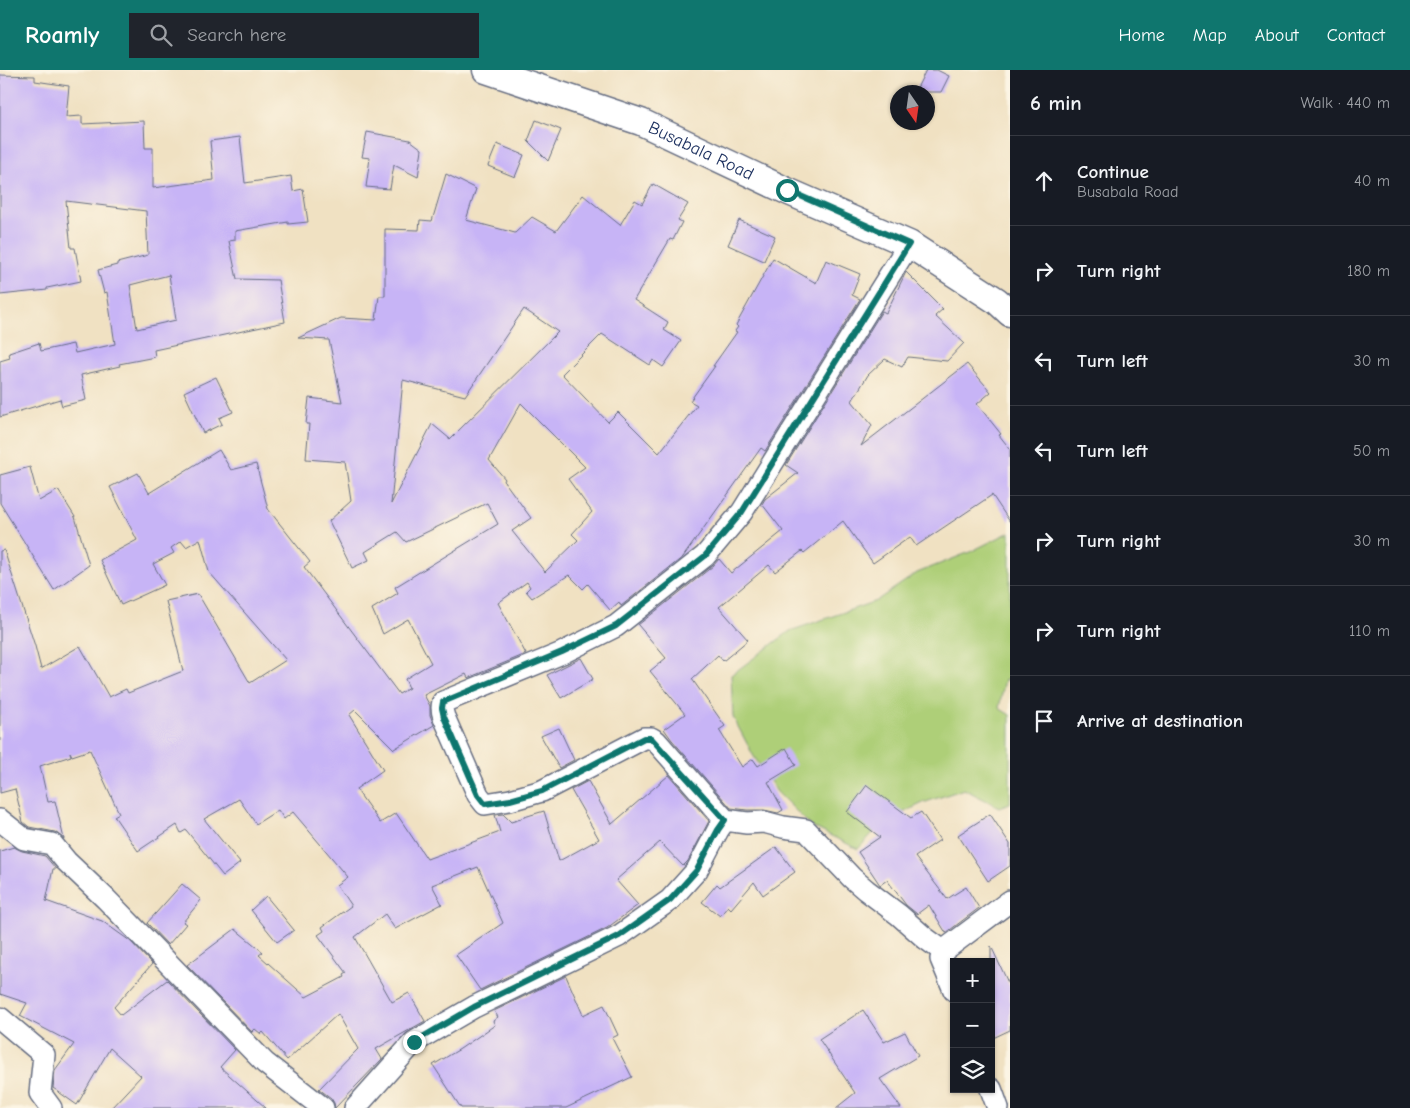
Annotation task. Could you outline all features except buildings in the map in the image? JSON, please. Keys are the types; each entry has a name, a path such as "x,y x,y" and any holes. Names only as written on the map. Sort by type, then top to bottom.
{"street":[{"name":"Busabala Road","path":"486,70 641,122 909,244 997,301 1010,313"},
{"path":"909,244 742,512 705,556 616,626 562,652 443,702 442,708 444,717 478,795 485,804 510,800 542,791 644,738 651,738 725,820 747,823 764,822 806,830 852,878 943,951"},
{"path":"0,820 24,839 52,844 66,861 106,899 265,1063 323,1108"},
{"path":"355,1108 414,1042 474,1007 619,936 670,900 697,870 725,820"},
{"path":"950,980 941,959 943,951 1010,901"},
{"path":"0,1018 44,1054 40,1093 51,1108"},
{"path":"992,1093 998,1108"}],"green space":[{"path":"1010,532 1010,680 1005,679 999,708 1010,715 1010,803 999,807 964,789 923,803 882,823 858,849 811,826 777,792 753,755 733,717 731,675 790,631 876,601 917,573 970,552"}],"route":[{"path":"414,1042 474,1007 619,936 670,900 697,870 725,820 656,741 651,738 644,738 542,791 510,800 485,804 478,795 444,717 442,708 443,702 562,652 616,626 705,556 742,512 909,244 787,190"}]}
